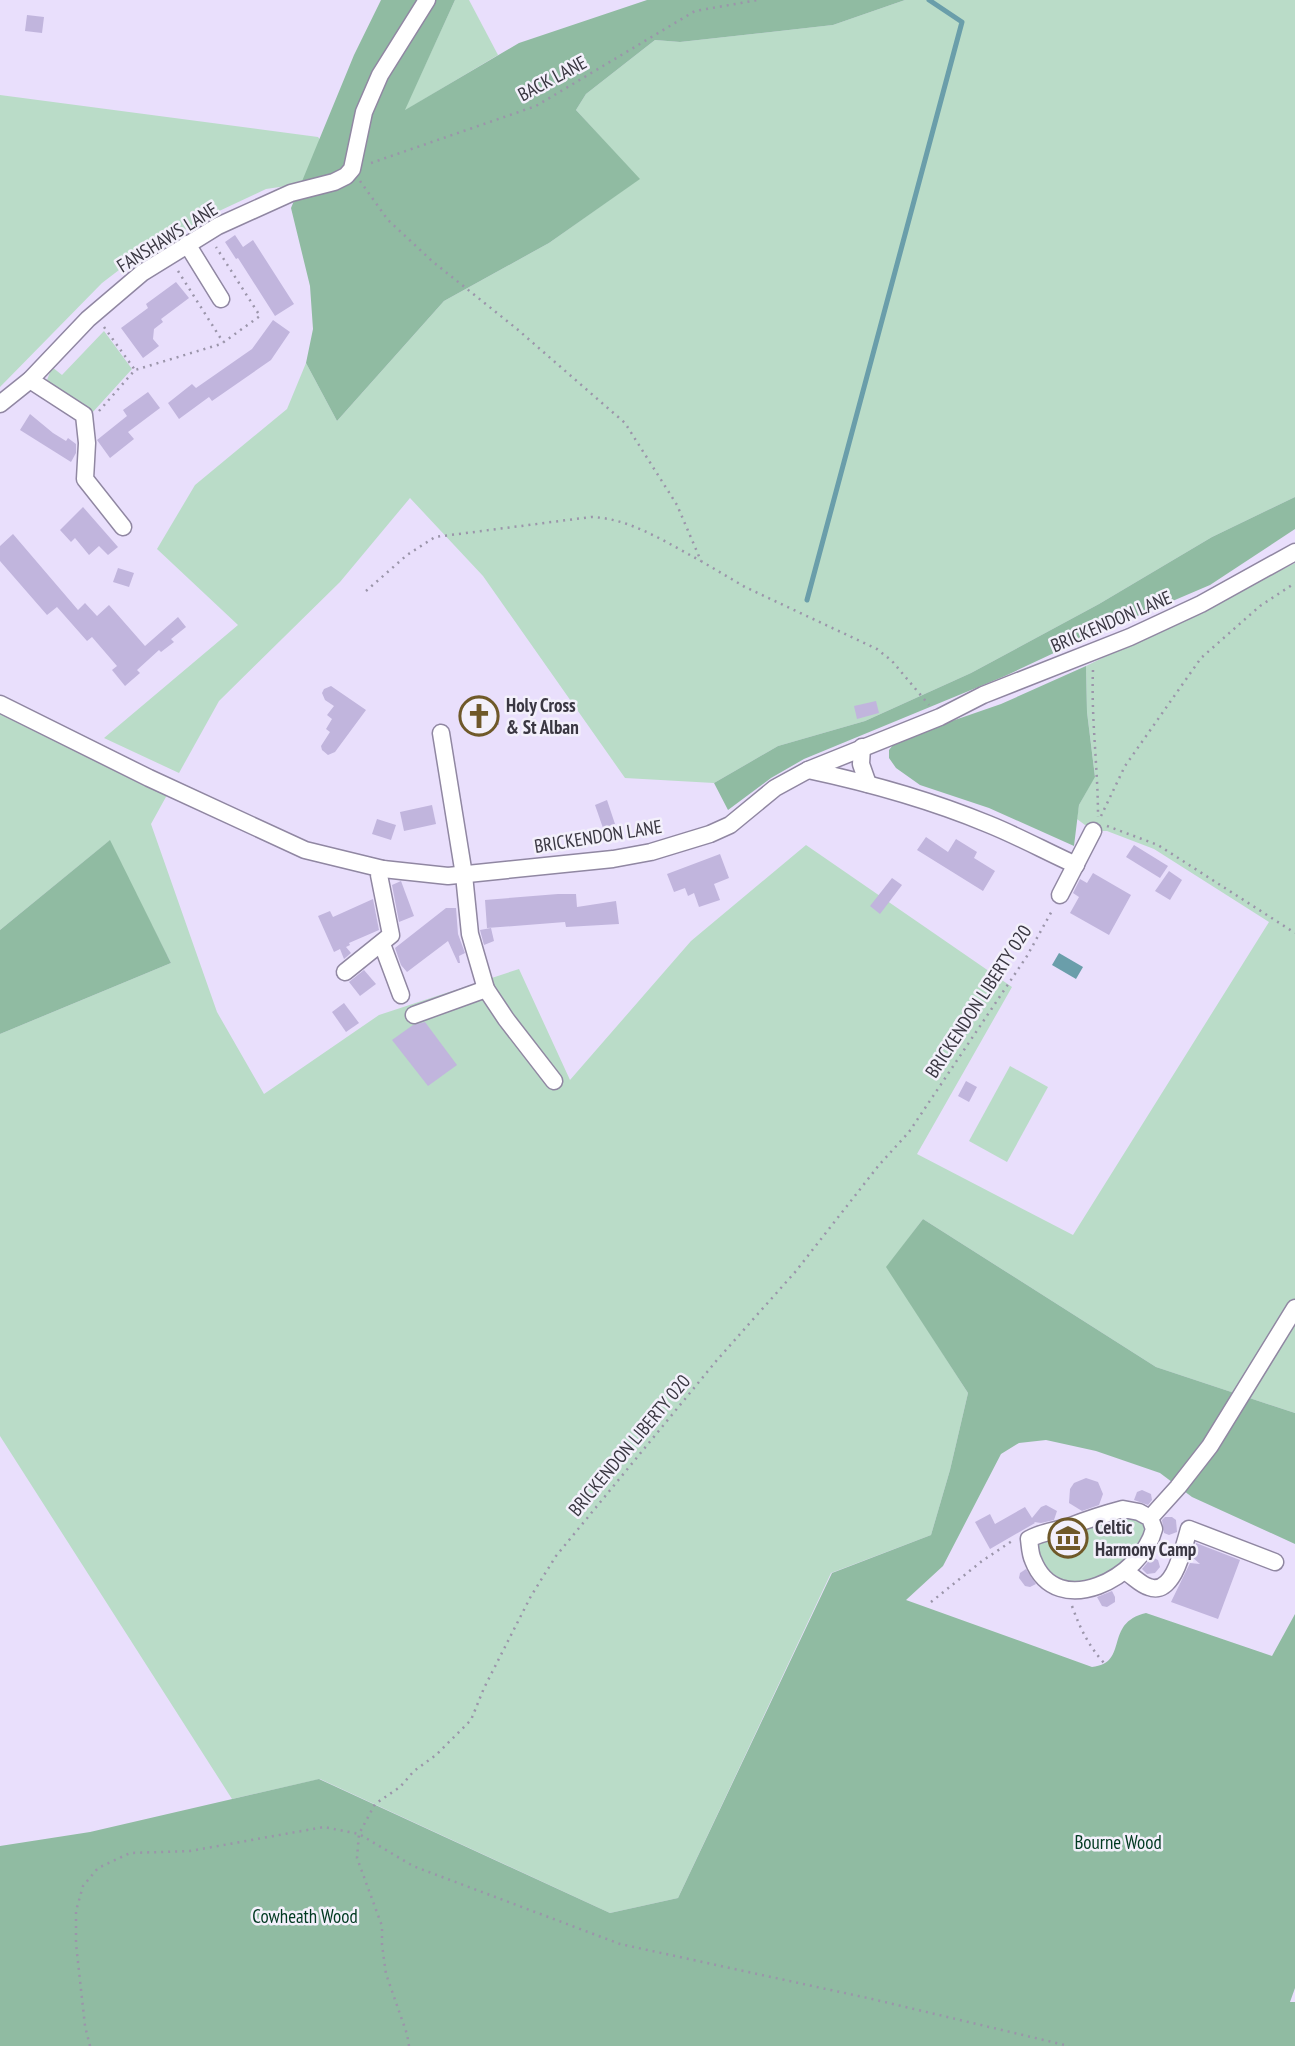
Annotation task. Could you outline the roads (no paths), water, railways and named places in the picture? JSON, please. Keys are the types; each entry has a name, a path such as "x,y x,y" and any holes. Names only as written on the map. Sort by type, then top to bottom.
{"street":[{"name":"FANSHAWS LANE","path":"0,404 30,380 94,314 142,273 206,233 291,193 334,182 346,176 352,169 364,112 380,75 426,0"},
{"path":"187,244 221,299"},
{"path":"30,380 84,415 87,443 85,479 123,527"},
{"name":"BRICKENDON LANE","path":"0,704 149,778 305,850 383,869 449,876 613,859 690,841 730,825 775,788 808,770 940,717 983,695 1094,652 1201,604 1295,552"},
{"path":"441,733 464,875 470,934 486,989 554,1081"},
{"path":"862,747 861,764 867,784"},
{"path":"808,770 867,784 951,810 1076,865"},
{"path":"1060,895 1099,828"},
{"path":"345,972 391,935 379,875 383,869"},
{"path":"382,944 401,995"},
{"path":"414,1015 486,989"},
{"path":"1150,1518 1210,1446 1295,1308"},
{"path":"1123,1509 1139,1512 1150,1518 1154,1529 1152,1536 1126,1572 1098,1587 1081,1591 1049,1582 1032,1559 1029,1539 1039,1533 1123,1509"},
{"path":"1126,1572 1149,1587 1165,1585 1172,1578 1189,1529 1275,1562"}],"waterway":[{"path":"807,600 962,22 929,0"}],"place":[{"name":"Holy Cross & St Alban","path":"479,716"},
{"name":"Celtic Harmony Camp","path":"1068,1538"}],"park label":[{"name":"Bourne Wood","path":"1118,1842"},
{"name":"Cowheath Wood","path":"305,1916"}]}
